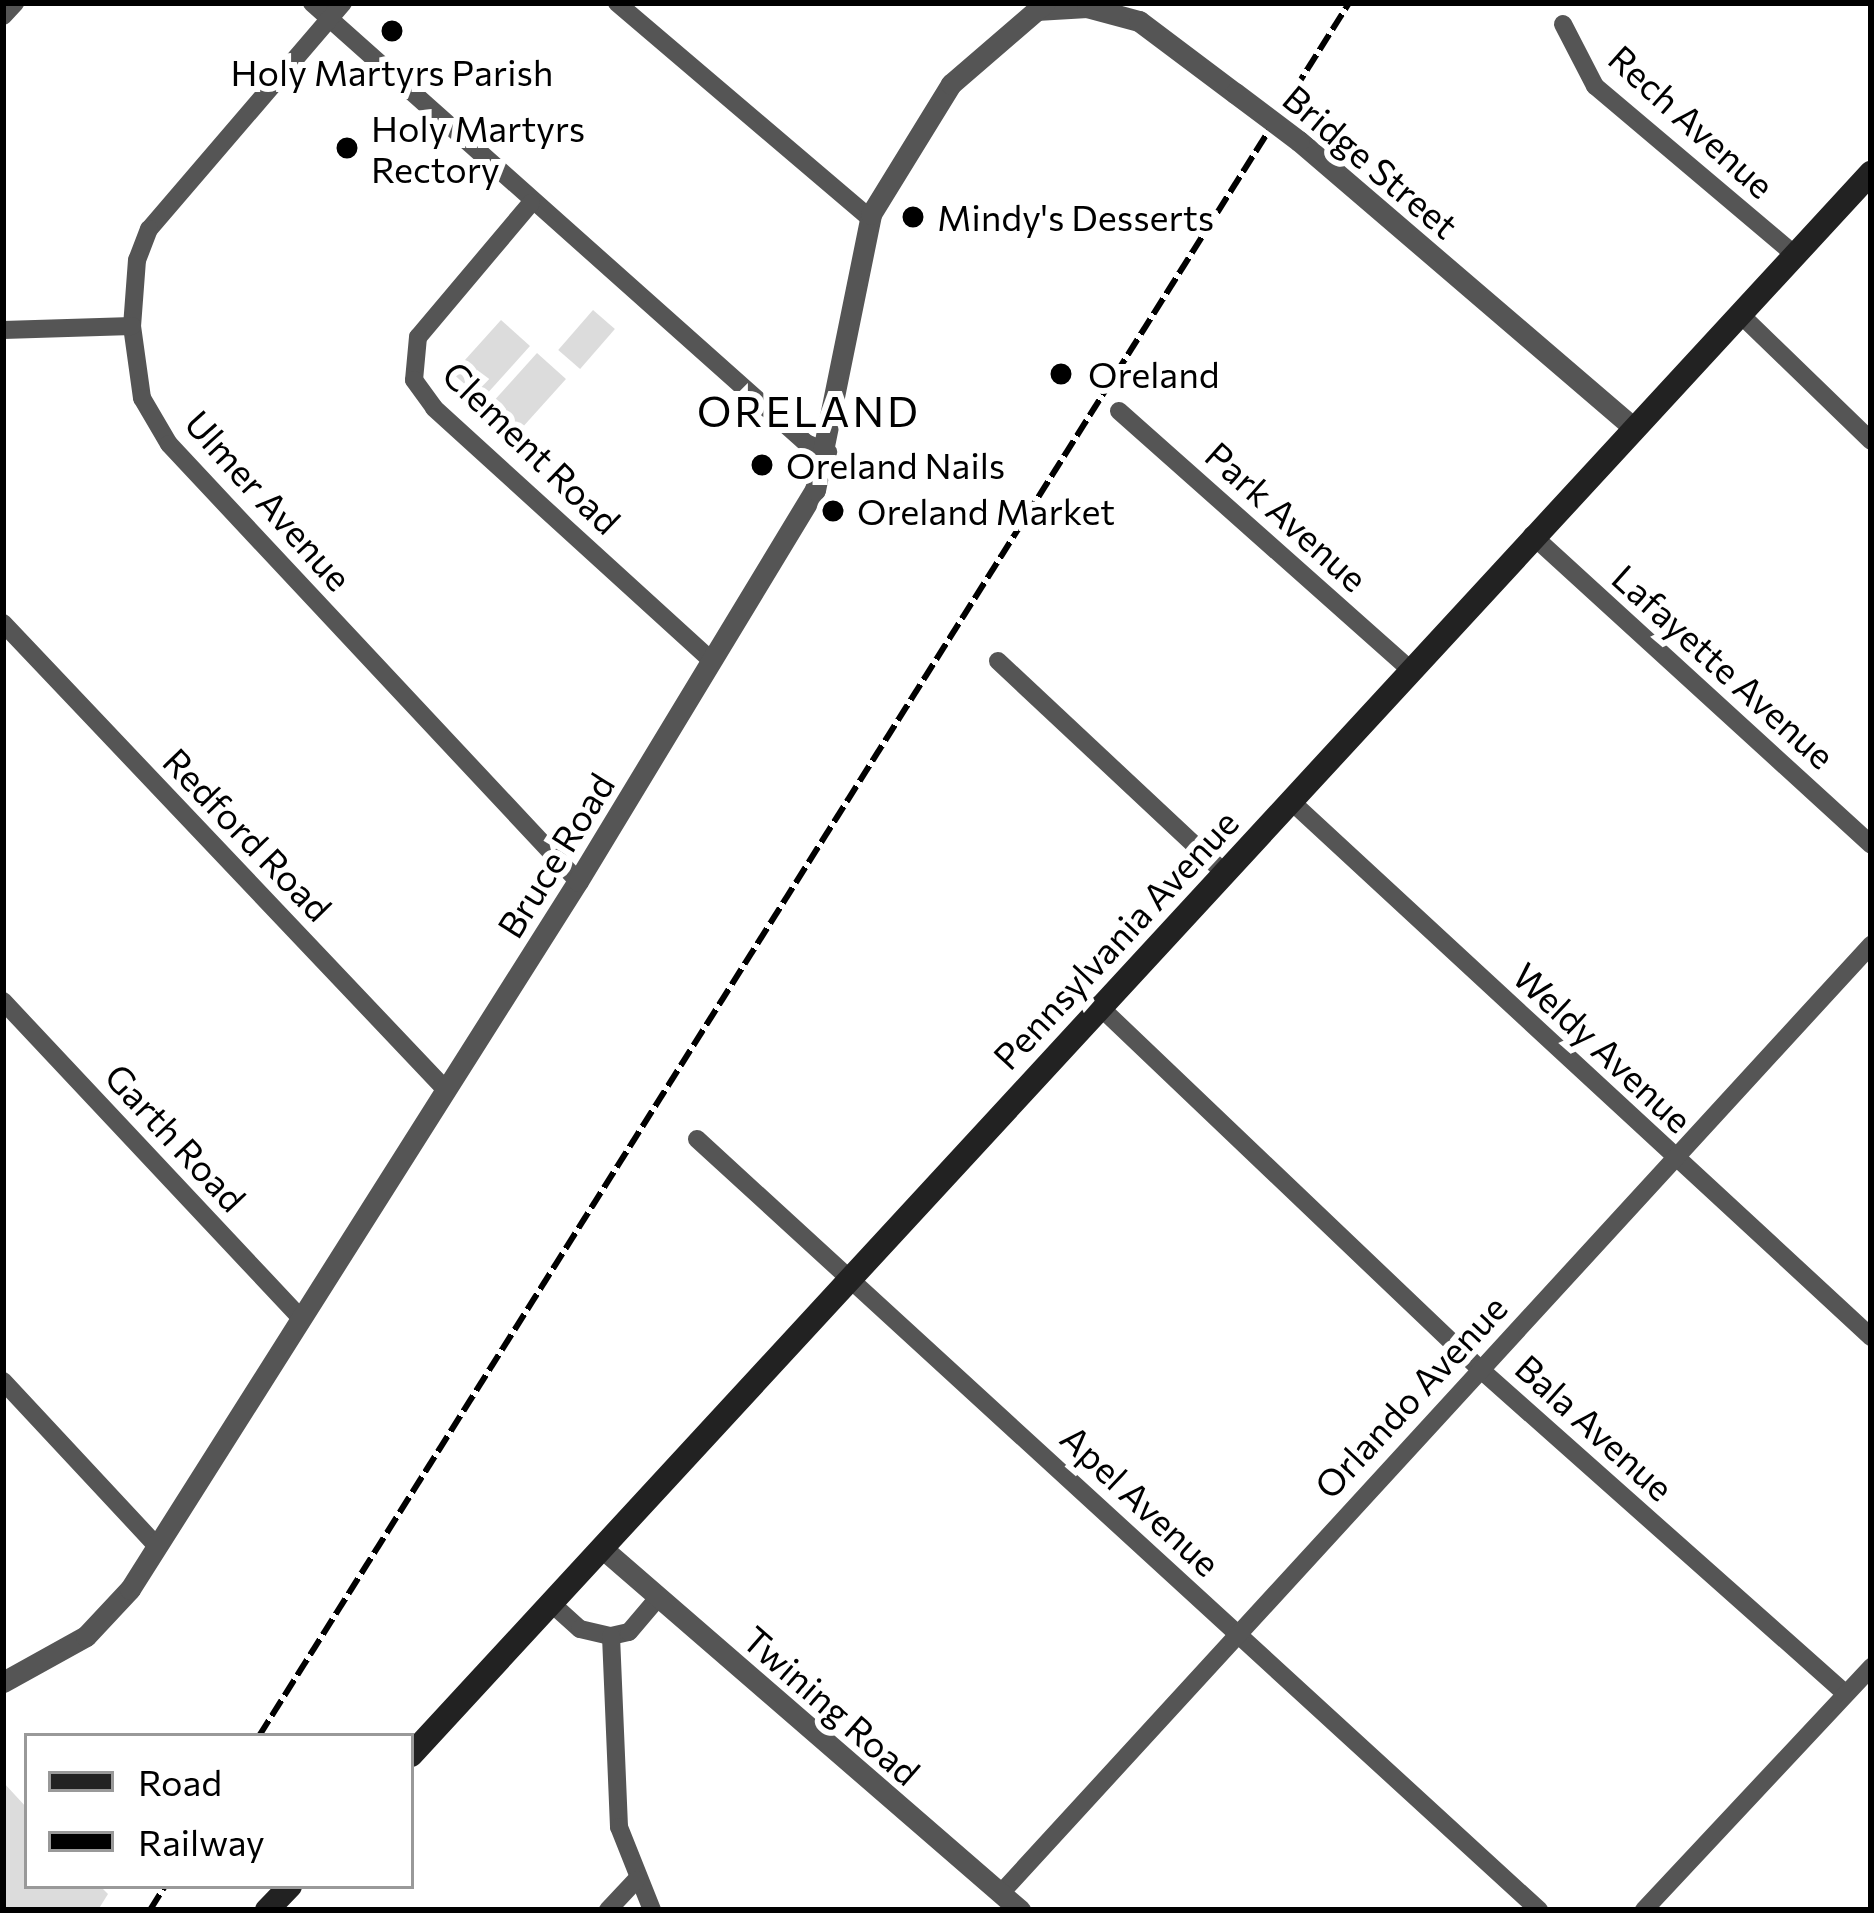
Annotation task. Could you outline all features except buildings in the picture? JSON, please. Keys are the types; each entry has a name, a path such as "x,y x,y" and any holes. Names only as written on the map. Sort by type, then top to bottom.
{"main road":[{"name":"Pennsylvania Avenue","path":"414,1752 1098,1005 1227,875 1532,536 1871,173"}],"street":[{"path":"3,16 15,3"},
{"path":"312,3 531,203 806,443 828,452"},
{"name":"Ulmer Avenue","path":"344,3 157,214 137,260 131,326 142,398 169,444 578,881"},
{"path":"617,3 870,218"},
{"name":"Bruce Road","path":"3,1682 86,1636 158,1547 578,881 806,510 828,452 870,218 951,84 1040,7"},
{"name":"Bridge Street","path":"1040,7 1134,12 1299,141 1634,428"},
{"name":"Rech Avenue","path":"1563,24 1595,86 1795,255"},
{"name":"Clement Road","path":"531,203 418,337 414,380 434,408 712,662"},
{"path":"1739,314 1871,441"},
{"path":"3,331 131,326"},
{"name":"Park Avenue","path":"1119,411 1411,670"},
{"name":"Lafayette Avenue","path":"1532,536 1871,845"},
{"name":"Redford Road","path":"3,623 446,1090"},
{"path":"998,661 1227,875"},
{"name":"Weldy Avenue","path":"1293,803 1871,1337"},
{"name":"Orlando Avenue","path":"1000,1893 1871,946"},
{"name":"Garth Road","path":"3,1001 301,1318"},
{"name":"Bala Avenue","path":"1098,1005 1480,1369 1846,1694"},
{"name":"Apel Avenue","path":"697,1138 1539,1910"},
{"path":"3,1381 158,1547"},
{"name":"Twining Road","path":"602,1548 1020,1910"},
{"path":"551,1603 580,1629 611,1636 629,1632 657,1599"},
{"path":"611,1636 620,1827 636,1880 652,1910"},
{"path":"1644,1910 1871,1666"},
{"path":"608,1910 636,1880"}],"shaded area":[{"path":"593,310 615,329 580,369 558,350"},
{"path":"501,320 530,346 482,400 453,374"},
{"path":"537,353 566,379 518,433 489,407"},
{"path":"3,1782 24,1805 24,1889 103,1889 108,1894 98,1910 3,1910"}],"railway":[{"path":"261,1733 1349,3"},
{"path":"150,1910 163,1889"}],"place":[{"name":"Holy Martyrs Parish","path":"392,31"},
{"name":"Holy Martyrs Rectory","path":"347,148"},
{"name":"Mindy's Desserts","path":"913,217"},
{"name":"Oreland","path":"1061,374"},
{"name":"Oreland Nails","path":"762,465"},
{"name":"Oreland Market","path":"833,511"}],"district":[{"name":"ORELAND","path":"809,410"}]}
